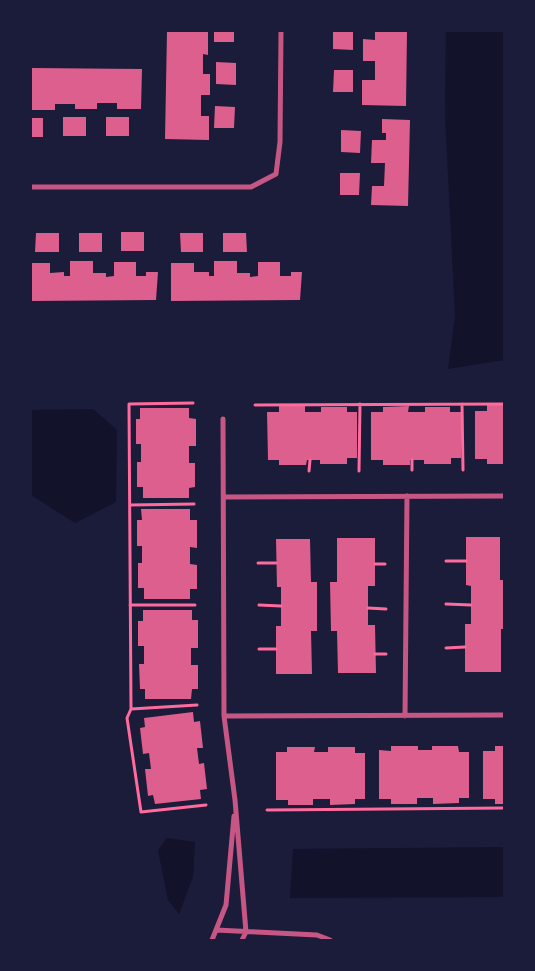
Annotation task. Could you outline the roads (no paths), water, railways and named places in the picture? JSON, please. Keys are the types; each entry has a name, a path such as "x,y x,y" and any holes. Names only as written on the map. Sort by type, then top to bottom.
{"street":[{"path":"31,187 250,187 276,174 280,142 280,31"},
{"path":"223,419 224,716 235,800 246,932 242,940"},
{"path":"405,716 407,496"},
{"path":"224,497 504,496"},
{"path":"224,716 504,715"},
{"path":"212,940 226,905 235,800"},
{"path":"216,930 317,935 330,940"}]}
